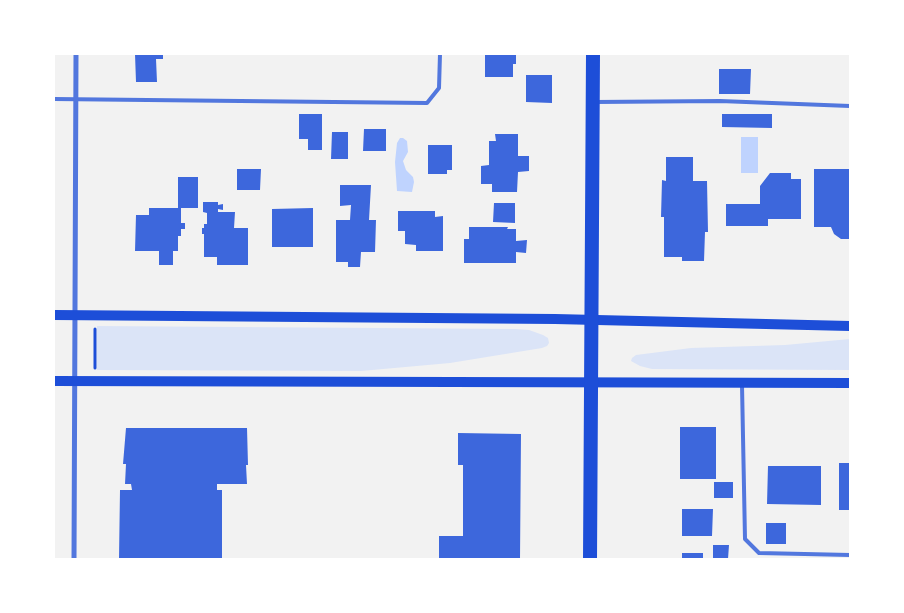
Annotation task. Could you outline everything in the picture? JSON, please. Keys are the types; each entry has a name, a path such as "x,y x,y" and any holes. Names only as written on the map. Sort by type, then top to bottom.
{"highway":[{"path":"590,559 592,54"}],"main road":[{"path":"54,315 590,320 850,326"},
{"path":"54,381 850,383"}],"street":[{"path":"74,559 76,54"}],"lane":[{"path":"54,99 427,102 439,88 440,54"},
{"path":"592,102 720,101 850,106"},
{"path":"742,384 745,540 759,553 850,555"}],"path":[{"path":"95,326 95,369"}],"shaded area":[{"path":"97,326 515,329 529,330 543,335 548,338 549,343 542,348 450,363 361,371 97,370"},
{"path":"850,339 850,370 652,369 631,361 636,355 691,348 785,345"}],"water":[{"path":"741,137 758,137 758,173 741,173"},
{"path":"400,138 407,141 408,152 403,161 406,170 413,177 412,192 397,191 395,162 397,143"}],"building":[{"path":"135,54 163,54 163,59 156,59 157,82 136,82"},
{"path":"485,54 516,54 516,64 513,64 513,77 485,77"},
{"path":"719,69 751,69 750,94 719,94"},
{"path":"526,75 552,75 552,103 526,102"},
{"path":"299,114 322,114 322,150 308,150 308,139 299,139"},
{"path":"722,114 772,114 772,128 722,127"},
{"path":"364,129 386,129 386,151 363,151"},
{"path":"332,132 348,132 348,159 331,159"},
{"path":"495,134 518,134 518,156 529,156 529,171 518,172 517,192 492,192 492,184 481,184 481,166 489,165 489,141 496,141"},
{"path":"428,145 452,145 452,170 447,170 447,174 428,174"},
{"path":"666,157 693,157 693,181 707,181 708,232 705,232 704,261 682,261 682,257 664,257 664,217 661,217 662,180 666,181"},
{"path":"237,169 261,169 260,190 237,190"},
{"path":"814,169 850,169 849,239 841,239 834,234 831,227 814,227"},
{"path":"770,173 791,173 791,179 801,179 801,219 768,219 768,226 726,226 726,204 760,204 760,186"},
{"path":"178,177 198,177 198,208 181,208 181,223 185,223 185,229 181,229 181,236 178,236 178,251 173,251 173,265 159,265 159,251 135,251 136,215 149,215 149,208 178,208"},
{"path":"340,185 371,185 369,220 376,220 375,252 361,252 360,267 348,267 348,262 336,262 336,220 350,220 351,205 340,206"},
{"path":"203,202 223,204 223,210 218,209 218,212 235,212 234,228 248,228 248,265 217,265 217,257 204,257 204,234 202,234 202,228 204,228 204,224 207,224 207,213 203,212"},
{"path":"494,203 515,203 515,223 493,222"},
{"path":"313,208 313,247 272,247 272,209"},
{"path":"398,211 435,211 435,217 443,216 443,251 416,251 416,245 405,244 405,231 398,231"},
{"path":"469,227 508,227 507,229 516,229 516,241 527,240 526,253 516,252 516,263 464,263 464,239 469,239"},
{"path":"680,427 716,427 716,479 680,479"},
{"path":"126,428 247,428 247,484 217,484 217,490 222,490 222,559 119,559 120,490 132,490 131,484 125,484 126,464 123,464"},
{"path":"458,433 521,434 520,559 439,559 439,536 463,536 463,465 458,465"},
{"path":"839,463 850,463 850,510 839,510"},
{"path":"768,466 821,466 821,505 767,504"},
{"path":"714,482 733,482 733,498 714,498"},
{"path":"682,509 713,509 712,536 682,536"},
{"path":"766,523 786,523 786,544 766,544"},
{"path":"713,545 729,545 728,559 713,559"},
{"path":"682,553 703,553 703,559 682,559"}]}
